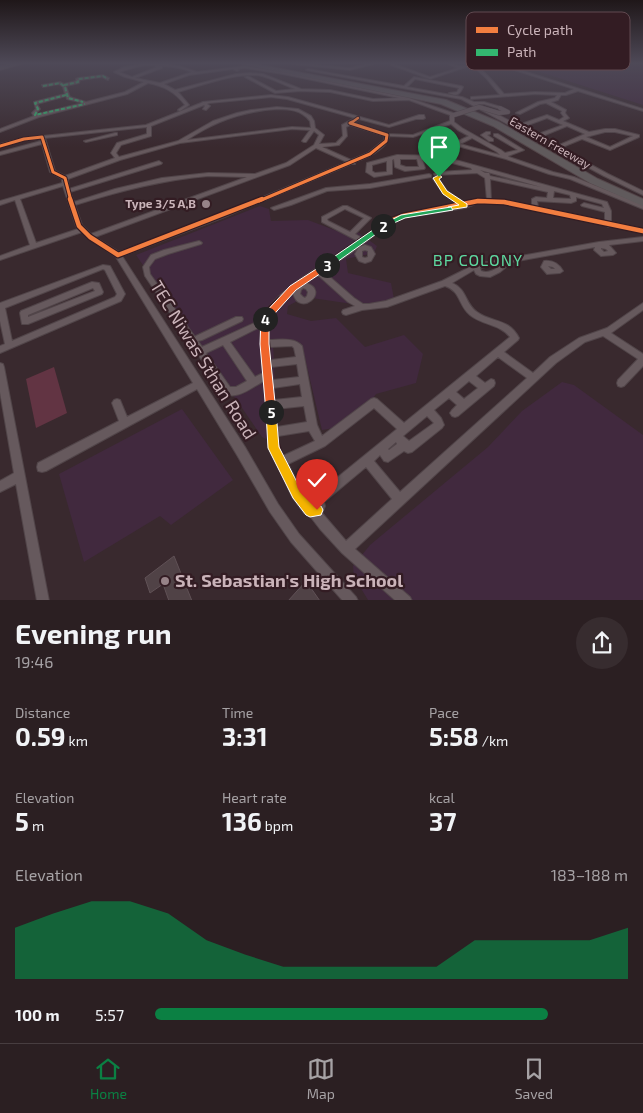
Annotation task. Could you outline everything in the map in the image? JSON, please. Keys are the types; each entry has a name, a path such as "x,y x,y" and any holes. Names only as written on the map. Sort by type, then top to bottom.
{"highway":[{"name":"Eastern Freeway","path":"381,91 443,102 496,124 594,181 643,205"},
{"name":"Eastern Freeway","path":"408,91 457,103 497,120 586,171 643,198"}],"street":[{"path":"65,91 66,96 73,101 85,104"},
{"path":"0,131 37,116 130,91"},
{"path":"0,142 22,135 147,124 186,107 177,91"},
{"path":"273,91 288,91"},
{"path":"330,91 373,100 409,98"},
{"path":"353,91 409,98 453,115 479,107 498,113 508,112 474,100 429,91"},
{"path":"436,91 448,94"},
{"path":"443,91 458,93 459,91"},
{"path":"498,91 502,95"},
{"path":"474,100 502,95 559,94 572,91"},
{"path":"586,91 643,110"},
{"path":"518,113 539,103 557,99 559,94"},
{"path":"37,116 34,113 38,109 35,103 66,96"},
{"path":"374,99 386,96"},
{"path":"0,146 24,139 43,140 149,126 203,103 281,97 392,126 418,117"},
{"path":"474,100 557,148 643,193"},
{"path":"547,102 564,110 562,113 567,118 559,121"},
{"path":"203,103 208,107 206,109"},
{"path":"180,142 215,121 234,113 256,109 285,108 303,112 312,121 312,129 304,141"},
{"path":"452,122 453,115"},
{"path":"526,124 547,116 589,134"},
{"path":"90,237 288,164 316,146 340,142 346,136 344,126 358,118"},
{"path":"452,122 506,156"},
{"path":"350,123 387,135 413,136 452,122"},
{"path":"543,134 566,124"},
{"path":"118,159 113,153 116,148 120,144 149,135 149,126"},
{"path":"66,184 118,159 180,142 292,128 312,129 322,135 316,146"},
{"path":"86,142 129,129"},
{"path":"557,148 582,137 589,134 612,129 637,136 610,149 582,137"},
{"path":"488,133 483,135 512,153"},
{"path":"43,140 53,172 66,184 79,226 90,237 118,255 220,217 353,163 379,148 386,141 387,135"},
{"path":"496,135 522,150 506,156"},
{"path":"472,136 456,144 506,156 550,173 572,178 643,205"},
{"path":"0,154 43,140"},
{"path":"316,146 353,163"},
{"path":"397,157 397,166 401,168 422,168 434,175 445,192 464,206"},
{"path":"371,174 369,164 397,157 420,157 441,158 467,164 487,169 504,178"},
{"path":"420,157 422,168"},
{"path":"376,185 366,178 371,174 390,173 389,159"},
{"path":"0,203 66,184 159,163"},
{"path":"467,164 487,178 504,178 605,203 608,211 608,225"},
{"path":"487,169 489,199"},
{"path":"274,208 293,204 325,190 346,186 376,185 397,179 477,171"},
{"path":"72,204 108,192 180,177 225,173 257,176"},
{"path":"550,199 551,189"},
{"path":"534,209 534,200 541,198 571,201 574,200 573,195"},
{"path":"17,198 34,246"},
{"path":"406,600 346,549 324,527 313,506 297,494 274,448 266,364 264,322 267,314 318,271 396,218 464,206 489,199 643,231"},
{"path":"584,205 608,211"},
{"path":"349,251 358,254 364,259 372,257 373,252 350,235 325,222 324,218 345,206 368,218 350,235"},
{"path":"0,258 82,230"},
{"path":"346,312 362,307 387,304 445,282 476,266 643,239"},
{"path":"198,243 153,257 146,267 147,274 230,392 237,391 267,375"},
{"name":"TEC Niwas Sthan Road","path":"118,255 274,508 295,538 352,600"},
{"path":"541,256 548,263"},
{"path":"476,266 478,272 486,276 510,261"},
{"path":"0,350 118,299 121,294 107,266 0,306 9,346"},
{"path":"318,271 362,307"},
{"path":"313,506 513,341 514,334 475,314 468,307 459,289 445,282"},
{"path":"94,284 99,291 63,307 25,322 24,313 94,284"},
{"path":"55,285 68,320"},
{"path":"346,549 568,348 582,340 605,333 643,306"},
{"path":"199,338 239,319"},
{"path":"200,351 264,322"},
{"path":"222,327 226,339 253,382"},
{"path":"605,333 643,359 621,383"},
{"path":"265,344 296,344 312,426 321,443"},
{"path":"498,353 533,378"},
{"path":"266,364 300,360"},
{"path":"0,367 43,600"},
{"path":"455,413 487,386 470,376"},
{"path":"268,384 304,380"},
{"path":"42,467 199,384"},
{"path":"450,393 464,405"},
{"path":"270,405 307,401"},
{"path":"281,462 321,443 374,402 400,433 404,445 410,448 439,425 438,421 428,410"},
{"path":"117,403 125,423"},
{"path":"272,432 312,426"},
{"path":"381,449 388,457 404,445"},
{"path":"367,460 400,500"},
{"path":"0,487 20,476"}],"shaded area":[{"path":"599,91 643,91 643,105"},
{"path":"260,206 269,209 271,221 308,220 337,231 358,232 377,246 374,253 346,259 348,273 391,283 394,299 373,307 305,297 288,306 287,314 311,321 336,318 365,347 404,335 423,354 416,383 376,394 354,425 322,430 303,350 273,343 277,430 272,442 262,437 136,255"},
{"path":"54,367 67,413 36,428 26,379"},
{"path":"562,382 574,385 643,435 643,600 368,600 354,577 353,566 370,545 488,447 522,411"},
{"path":"182,409 233,480 171,525 160,516 84,562 59,474"}],"building":[{"name":"St. Sebastian's High School","path":"174,556 192,600 169,600 163,584 150,593 145,578"},
{"path":"306,581 319,600 289,600"}],"marked path":[{"path":"66,91 68,98 83,102"},
{"path":"66,95 35,103 38,109 35,115 85,104"}],"cycle path":[{"path":"0,146 24,139 42,137 53,172 65,178 65,184 79,226 90,237 118,255 220,217 370,154 386,141 387,135 350,123 358,118"},
{"path":"307,506 297,494 274,448 265,344 264,322 267,314 293,288 390,221 403,216 461,206 478,201 504,202 643,231"}],"place":[{"name":"Type 3/5 A,B","path":"206,204"},
{"name":"St. Sebastian's High School","path":"165,581"}],"district":[{"name":"BP COLONY","path":"478,260"}],"route":[{"path":"317,510 312,512 308,510 297,494 274,448 264,322 267,314 293,288 363,242 390,221 403,216 464,206 445,192 436,178 439,177"}]}
